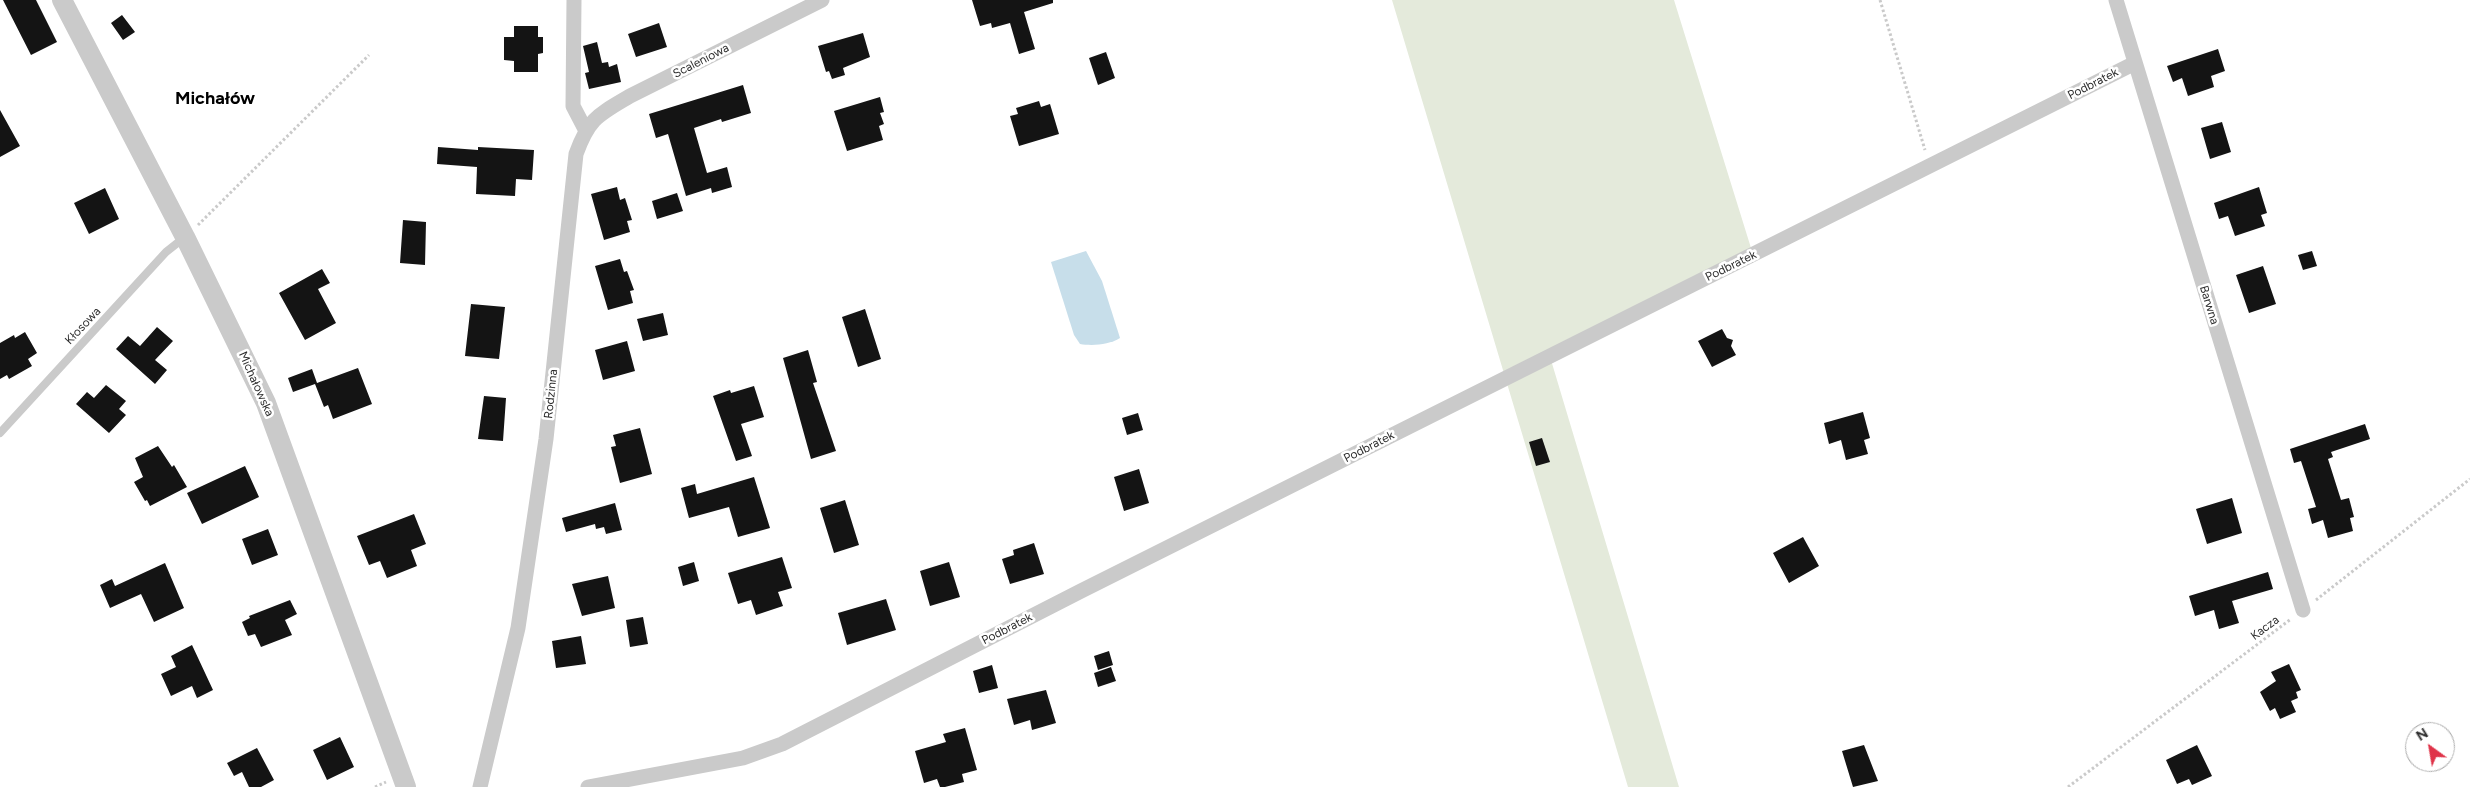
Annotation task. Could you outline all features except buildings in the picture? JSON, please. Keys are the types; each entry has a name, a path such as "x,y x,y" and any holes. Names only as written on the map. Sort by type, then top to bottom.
{"street":[{"name":"Michałowska","path":"62,0 185,237 266,403 406,787"},
{"path":"574,0 573,106 585,129"},
{"name":"Scaleniowa","path":"585,129 602,112 630,96 822,0"},
{"name":"Barwna","path":"2116,0 2303,610"},
{"name":"Podbratek","path":"588,787 744,758 782,744 1081,591 2135,63"},
{"name":"Rodzinna","path":"480,787 518,628 546,439 576,154 585,129"}],"lane":[{"name":"Kłosowa","path":"0,433 166,252 185,237"}],"path":[{"path":"1880,0 1930,166"},
{"path":"185,237 369,55"},
{"name":"Kacza","path":"2068,787 2303,610 2470,479"}],"green space":[{"path":"1392,0 1674,0 1751,248 1548,350 1679,787 1628,787"}],"water":[{"path":"1086,251 1102,281 1120,338 1106,344 1080,344 1074,335 1051,262"}],"district":[{"name":"Michałów","path":"215,99"}]}
